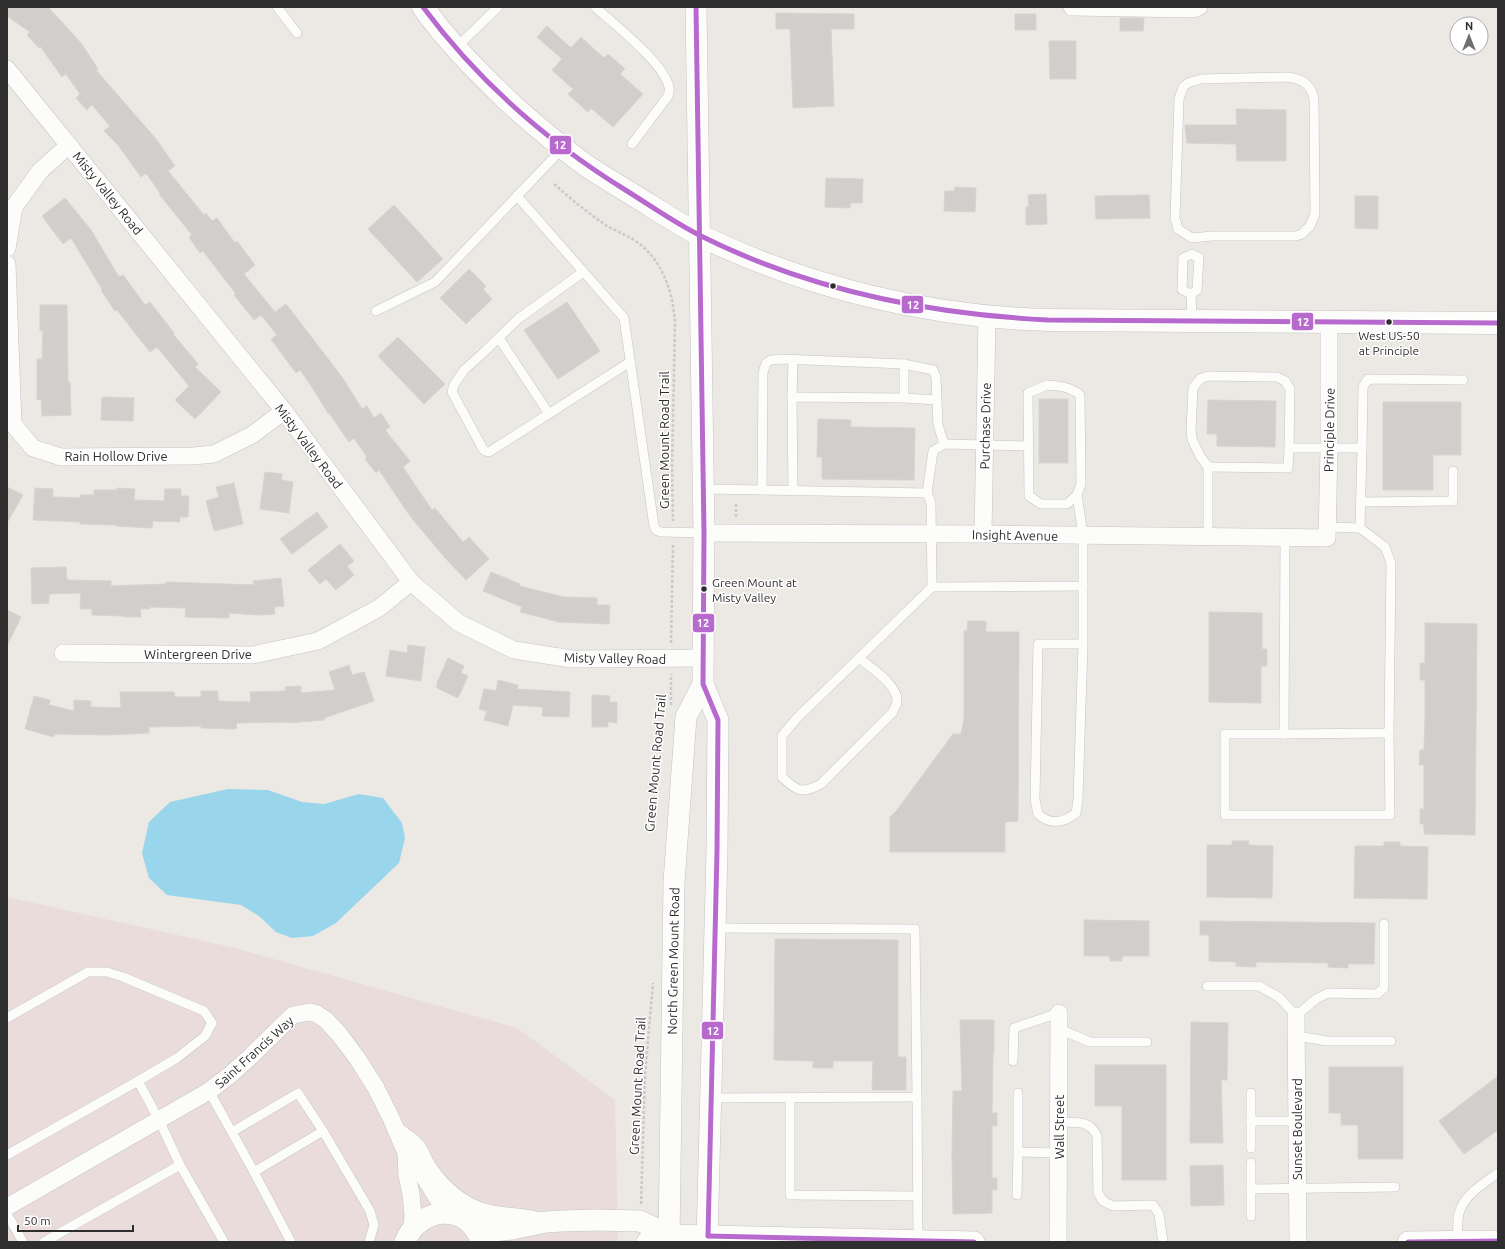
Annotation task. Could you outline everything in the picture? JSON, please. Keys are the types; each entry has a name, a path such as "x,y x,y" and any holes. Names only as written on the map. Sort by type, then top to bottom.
{"main road":[{"path":"428,9 456,48 480,74 530,121 584,164 700,235 787,272 839,289 905,304 987,317 1048,320 1498,323"}],"street":[{"name":"North Green Mount Road","path":"696,7 704,533 703,684 718,720 716,928 708,1239"},
{"path":"1072,7 1199,7"},
{"name":"Misty Valley Road","path":"7,69 284,411 411,582 459,623 514,650 572,659 703,658"},
{"path":"7,248 14,207 40,171 69,145"},
{"name":"Rain Hollow Drive","path":"7,264 12,424 32,448 62,457 192,456 214,454 252,435 284,411"},
{"name":"Purchase Drive","path":"983,534 987,317"},
{"name":"Principle Drive","path":"1327,533 1329,449 1329,322"},
{"name":"Insight Avenue","path":"704,533 983,534 1285,538 1327,533"},
{"name":"Wintergreen Drive","path":"63,653 253,655 318,641 379,608 411,582"},
{"name":"North Green Mount Road","path":"669,1238 674,882 676,837 686,717 703,684"},
{"name":"Saint Francis Way","path":"7,1207 209,1091 250,1057 293,1015 310,1012 326,1020 339,1034 357,1058 376,1088 406,1153 420,1170 441,1204 453,1214"},
{"name":"Sunset Boulevard","path":"1296,1016 1298,1242"},
{"name":"Wall Street","path":"1058,1021 1058,1242"},
{"name":"Saint Francis Way","path":"396,1130 415,1145 432,1173 454,1196 472,1207 490,1214 510,1217 527,1217 546,1222"},
{"name":"Saint Francis Way","path":"406,1153 407,1175 413,1215 408,1235"},
{"path":"408,1235 419,1221 435,1214 453,1214 461,1218 478,1236 492,1231 512,1229 546,1222 595,1220 640,1221 669,1238"},
{"path":"647,1242 669,1238 974,1242"},
{"path":"1408,1242 1498,1241"}],"lane":[{"path":"277,7 297,33"},
{"path":"456,48 498,7"},
{"path":"595,7 650,56 660,69 670,87 668,96 632,144"},
{"path":"1288,77 1304,81 1313,92 1315,115 1315,214 1310,226 1302,234 1296,236 1230,236 1192,238 1178,229 1175,218 1178,105 1183,87 1193,80 1201,79 1288,77"},
{"path":"376,311 435,282 564,148"},
{"path":"517,196 624,318 654,526 656,530 661,532 704,533"},
{"path":"1192,238 1192,254"},
{"path":"1191,294 1197,290 1199,258 1192,254"},
{"path":"1191,294 1182,290 1183,258 1192,254"},
{"path":"583,272 518,318 499,338 464,370 452,392 485,451 489,452 630,362"},
{"path":"1191,294 1192,320"},
{"path":"499,338 549,414"},
{"path":"762,490 763,373 766,363 771,360 782,359 904,364 933,370 936,377 938,425 944,444"},
{"path":"793,360 793,491"},
{"path":"904,364 904,398"},
{"path":"1208,467 1288,468 1290,448 1290,388 1285,381 1277,377 1208,376 1200,379 1193,388 1192,439 1200,456 1208,467 1208,537"},
{"path":"1360,528 1363,387 1368,379 1463,380"},
{"path":"1077,495 1066,504 1041,504 1029,496 1028,393 1047,385 1060,386 1074,390 1080,395 1081,484 1077,495 1083,535 1083,644 1078,799 1076,813 1060,822 1044,820 1038,814 1035,800 1038,644 1083,644"},
{"path":"792,397 904,398 937,400"},
{"path":"932,587 931,503 927,493 934,451 944,444 1028,446"},
{"path":"1290,448 1362,448"},
{"path":"1361,502 1454,501 1454,471"},
{"path":"703,489 927,493"},
{"path":"1327,533 1360,528 1385,547 1390,563 1390,815 1225,815 1225,734 1389,733"},
{"path":"1284,734 1285,538"},
{"path":"859,658 891,684 898,701 893,712 821,784 808,791 796,788 782,777 782,736 797,718 932,587 1083,586"},
{"path":"1207,986 1259,986 1280,998 1296,1016 1316,999 1328,993 1377,994 1384,988 1384,924"},
{"path":"716,928 915,929 918,1241"},
{"path":"7,1018 88,972 107,972 123,977 204,1011 212,1023 205,1036 177,1058 7,1155"},
{"path":"1013,1061 1014,1028 1058,1021 1090,1042 1147,1042"},
{"path":"1297,1036 1327,1041 1391,1041"},
{"path":"138,1081 159,1120 180,1165 224,1242"},
{"path":"209,1091 291,1242"},
{"path":"232,1132 298,1093 323,1131 370,1211 374,1225 369,1242"},
{"path":"1017,1195 1018,1093"},
{"path":"1251,1093 1251,1148"},
{"path":"711,1098 917,1097"},
{"path":"790,1098 790,1195 918,1196"},
{"path":"1251,1121 1297,1121"},
{"path":"1058,1122 1086,1123 1094,1128 1098,1136 1098,1193 1103,1201 1113,1206 1153,1205 1159,1214 1162,1242"},
{"path":"254,1172 323,1131"},
{"path":"1018,1152 1058,1153"},
{"path":"1251,1163 1251,1216"},
{"path":"44,1242 180,1165"},
{"path":"1457,1242 1459,1213 1464,1202 1476,1190 1498,1173"},
{"path":"1251,1189 1395,1187"},
{"path":"7,1214 23,1242"}],"path":[{"name":"Green Mount Road Trail","path":"554,184 600,222 636,241 642,246 657,263 668,285 673,304 675,323 670,712"},
{"path":"736,504 736,525"},
{"name":"Green Mount Road Trail","path":"640,1221 645,1118 645,1075 653,981"}],"shaded area":[{"path":"7,897 235,948 517,1028 615,1100 618,1242 7,1242"}],"water":[{"path":"228,789 268,790 302,802 324,804 359,794 383,798 402,823 405,838 399,863 336,923 313,936 292,938 276,932 259,916 241,905 167,895 149,878 142,853 149,822 170,802"}],"building":[{"path":"7,7 48,7 81,43 98,69 96,70 156,139 175,166 168,171 204,215 206,213 212,221 217,218 235,243 237,241 255,265 244,274 275,312 286,304 342,377 362,409 367,406 374,418 381,413 390,427 385,430 410,461 403,467 432,510 435,508 463,542 469,537 489,559 466,580 446,559 410,516 379,470 376,473 365,459 367,457 354,438 349,442 300,370 296,373 271,339 277,335 261,315 254,320 234,295 236,294 203,251 200,253 189,237 192,235 159,194 160,193 146,173 141,177 118,145 104,131 110,126 92,105 87,110 76,98 80,94 66,74 62,77 40,46 39,48 27,35 30,32 7,16"},
{"path":"776,13 854,14 854,29 831,29 834,106 793,108 790,29 776,29"},
{"path":"1015,14 1036,14 1036,30 1015,30"},
{"path":"1120,18 1144,18 1143,31 1120,31"},
{"path":"547,26 571,48 581,37 604,58 608,54 625,69 620,74 643,94 613,127 591,108 588,112 568,94 573,89 552,70 562,59 537,37"},
{"path":"1049,41 1076,41 1076,79 1050,79"},
{"path":"1236,109 1286,110 1286,161 1237,161 1236,144 1187,143 1185,125 1237,125"},
{"path":"826,178 863,179 862,203 850,203 850,208 825,207"},
{"path":"955,187 976,188 975,212 944,211 945,191 954,191"},
{"path":"1046,194 1047,224 1026,225 1026,207 1029,207 1028,195"},
{"path":"1149,195 1150,218 1096,219 1095,196"},
{"path":"1355,196 1378,196 1378,229 1355,228"},
{"path":"65,198 91,230 119,277 123,275 145,305 150,302 174,333 173,334 198,364 195,367 221,392 195,419 175,400 189,386 157,347 150,352 117,310 115,311 71,238 63,244 42,216"},
{"path":"394,205 443,259 417,282 368,229"},
{"path":"469,269 486,286 483,289 492,299 466,324 440,298"},
{"path":"567,302 600,351 558,379 524,330"},
{"path":"40,305 67,305 68,382 70,382 71,415 42,416 41,399 37,400 37,359 42,359 43,330 40,331"},
{"path":"398,337 445,384 424,404 378,356"},
{"path":"102,397 134,398 133,421 101,420"},
{"path":"1039,399 1068,399 1068,463 1039,463"},
{"path":"1208,400 1276,401 1275,447 1217,446 1217,434 1207,434"},
{"path":"1383,402 1461,402 1461,455 1433,455 1433,490 1383,490"},
{"path":"818,419 851,420 851,427 915,428 914,480 822,479 822,457 817,457"},
{"path":"265,472 282,474 281,480 293,482 289,513 260,509"},
{"path":"234,483 243,524 214,531 206,501 219,497 216,487"},
{"path":"7,487 23,495 7,523"},
{"path":"35,488 53,489 53,497 80,498 80,495 94,495 94,490 117,490 117,488 135,489 134,500 164,501 165,489 181,489 181,496 189,496 188,517 180,517 180,522 153,521 152,528 33,520"},
{"path":"317,512 328,527 292,554 280,539"},
{"path":"340,544 354,561 347,566 354,575 336,590 326,579 320,584 308,570"},
{"path":"66,567 67,580 111,581 111,586 166,584 166,582 254,585 253,581 281,578 284,606 274,607 275,614 257,615 229,613 229,618 185,617 186,608 150,607 150,609 140,609 141,617 92,615 92,609 80,609 81,593 49,594 49,603 32,604 31,568"},
{"path":"491,572 520,584 519,586 564,597 597,598 597,605 610,605 609,624 559,622 520,612 522,607 483,591"},
{"path":"7,610 21,617 7,646"},
{"path":"1209,612 1262,613 1262,649 1267,649 1267,666 1261,666 1261,703 1209,702"},
{"path":"968,621 986,621 986,632 1019,632 1018,821 1005,822 1005,852 890,852 890,817 897,810 953,734 961,734 964,719 964,631 967,631"},
{"path":"1425,623 1477,624 1475,835 1424,834 1424,824 1420,824 1420,809 1424,809 1424,765 1419,765 1420,750 1424,750 1425,680 1420,680 1420,663 1425,663"},
{"path":"408,645 425,647 421,681 386,676 390,650 407,653"},
{"path":"448,658 464,666 461,673 468,676 458,698 437,688 437,683"},
{"path":"349,665 352,675 364,672 374,701 324,718 324,720 288,723 237,723 236,729 201,728 201,726 149,727 149,733 110,735 55,734 54,737 25,729 34,696 50,700 49,705 74,711 74,700 91,701 91,707 121,708 120,692 174,692 175,697 201,697 201,691 218,691 218,701 251,702 250,692 285,691 285,687 301,686 301,693 335,690 329,672"},
{"path":"498,680 518,685 517,689 570,692 569,717 542,716 543,707 513,705 508,726 484,720 487,711 479,709 484,689 496,691"},
{"path":"592,695 610,696 609,702 617,702 617,723 608,722 608,727 592,727"},
{"path":"1232,841 1249,841 1248,845 1273,846 1272,898 1207,897 1207,845 1232,845"},
{"path":"1384,842 1400,842 1400,846 1428,847 1427,899 1354,898 1355,846 1384,846"},
{"path":"1084,920 1149,921 1149,956 1122,956 1122,961 1110,961 1110,956 1084,956"},
{"path":"1200,921 1375,923 1374,964 1348,964 1348,968 1328,967 1328,963 1256,962 1256,967 1236,966 1236,962 1209,961 1209,935 1200,935"},
{"path":"775,939 898,940 898,1057 906,1057 906,1090 872,1090 873,1061 833,1061 833,1068 813,1068 813,1061 774,1060"},
{"path":"960,1020 994,1020 992,1113 997,1113 997,1126 992,1126 992,1178 997,1178 997,1190 992,1190 992,1213 953,1214 953,1091 962,1091"},
{"path":"1191,1022 1228,1023 1227,1080 1221,1080 1223,1143 1190,1143"},
{"path":"1095,1065 1166,1065 1166,1180 1122,1180 1122,1106 1095,1106"},
{"path":"1329,1067 1403,1067 1403,1159 1358,1159 1358,1125 1341,1125 1341,1113 1329,1113"},
{"path":"1498,1076 1498,1130 1464,1154 1439,1121"},
{"path":"1223,1165 1224,1205 1191,1206 1190,1166"}],"transit line":[{"name":"12","path":"423,7 467,60 516,109 598,172 672,220 701,236 742,255 827,285 870,296 958,312 1048,320 1498,323"},
{"name":"12","path":"696,7 704,533 703,684 718,720 717,851 708,1236"},
{"name":"12","path":"708,1236 974,1242"},
{"name":"12","path":"1408,1242 1498,1241"}],"place":[{"name":"West US-50 at Principle","path":"1389,322"},
{"name":"Green Mount at Misty Valley","path":"704,589"}]}
